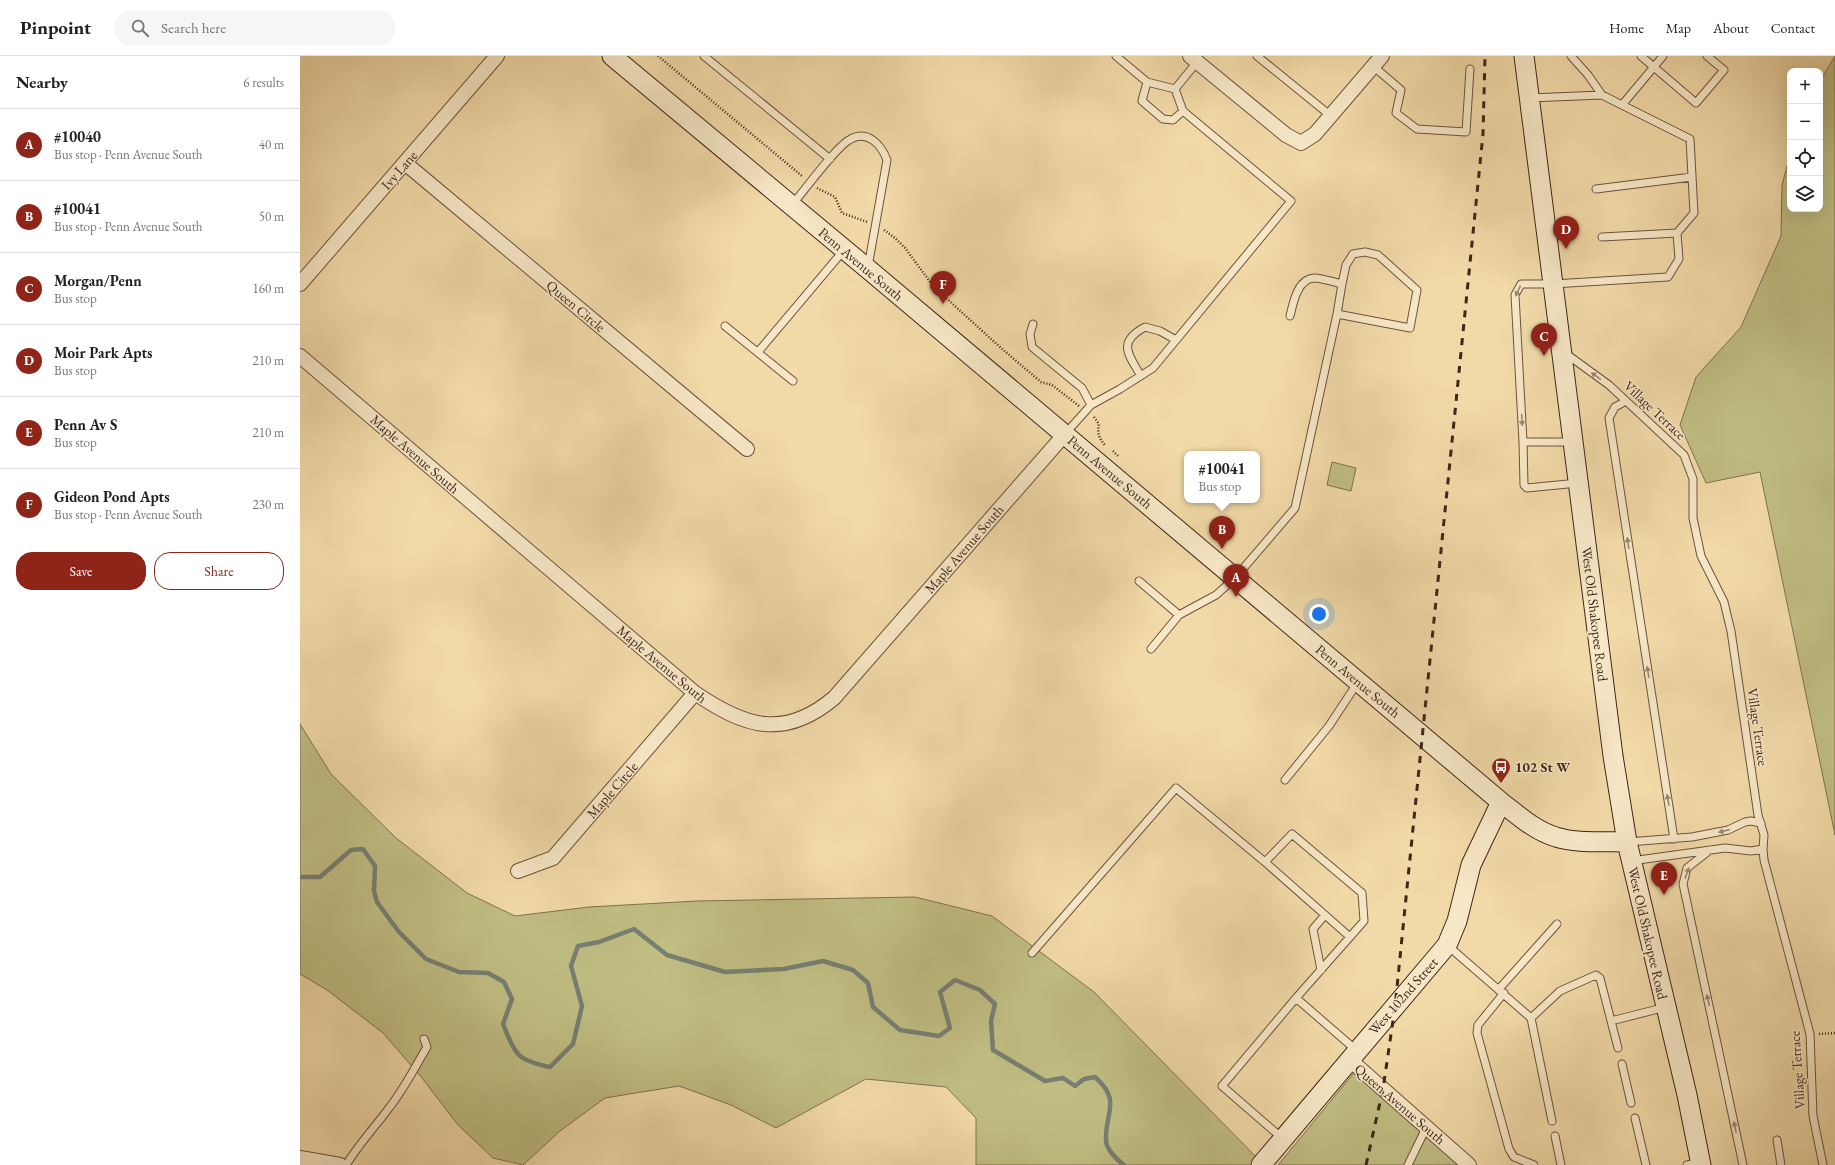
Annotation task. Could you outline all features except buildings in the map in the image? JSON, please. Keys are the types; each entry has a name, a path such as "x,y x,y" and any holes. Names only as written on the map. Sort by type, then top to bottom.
{"main road":[{"name":"Penn Avenue South","path":"612,56 1530,825 1555,837 1577,841 1627,842"},
{"name":"West Old Shakopee Road","path":"1524,56 1613,756 1627,842 1666,1007 1696,1164"},
{"name":"West 102nd Street","path":"1261,1165 1352,1055 1447,945 1457,921 1471,865 1501,802"}],"street":[{"name":"Ivy Lane","path":"300,284 497,56"},
{"path":"1194,59 1286,135 1301,143 1315,134 1377,61"},
{"name":"Queen Circle","path":"405,164 748,448"},
{"name":"Maple Avenue South","path":"300,356 695,693 717,708 738,718 759,723 779,725 800,720 818,712 834,698 1064,434"},
{"name":"Maple Circle","path":"518,871 552,858 695,693"},
{"name":"Queen Avenue South","path":"1352,1055 1426,1128 1467,1164"},
{"path":"300,1158 340,1165"}],"lane":[{"path":"704,56 830,159"},
{"path":"1116,56 1147,82 1175,89"},
{"path":"1257,56 1331,116"},
{"path":"1571,56 1588,75 1602,95 1690,139 1694,212 1677,234 1679,259 1668,277 1553,284 1521,284 1515,295 1524,485 1527,488 1578,483"},
{"path":"1640,56 1696,103 1724,70 1707,56"},
{"path":"1622,105 1663,56"},
{"path":"1175,89 1194,59"},
{"path":"1377,61 1401,90 1396,113 1417,129 1466,132 1470,69"},
{"path":"1147,82 1142,101 1163,119 1173,120 1183,111"},
{"path":"1064,434 1091,404 1153,368 1291,201 1183,111 1175,89"},
{"path":"1529,98 1602,95"},
{"path":"792,206 830,159 849,140 860,136 871,138 882,147 887,160 868,269"},
{"path":"1596,189 1692,177"},
{"path":"1602,236 1677,234"},
{"path":"758,352 844,249"},
{"path":"1151,649 1179,615 1216,595 1235,578 1295,508 1337,314 1346,265 1353,254 1365,252 1378,254 1417,290 1410,328 1337,314"},
{"path":"1290,316 1296,294 1302,284 1313,278 1342,284"},
{"path":"1033,324 1030,334 1032,347 1082,388 1091,404"},
{"path":"725,326 793,381"},
{"path":"1141,376 1129,355 1128,343 1134,333 1145,327 1160,331 1176,340"},
{"name":"Village Terrace","path":"1561,351 1609,385 1684,455 1693,479 1693,518 1701,556 1724,602 1731,631 1764,835 1764,860 1810,1034 1813,1116 1823,1165"},
{"path":"1626,401 1615,407 1609,418 1674,839"},
{"path":"1523,442 1573,442"},
{"path":"1139,582 1179,615"},
{"path":"1285,780 1330,726 1359,682"},
{"path":"1032,953 1176,788 1265,862 1350,937"},
{"path":"1627,842 1674,839 1728,830 1745,822 1751,821 1761,823"},
{"path":"1265,862 1292,834 1362,893 1364,921 1296,998 1222,1086 1283,1139"},
{"path":"1631,861 1725,848 1751,851 1763,849"},
{"path":"1710,850 1687,868 1683,884 1743,1165"},
{"path":"1321,970 1313,929 1325,915"},
{"path":"1534,1165 1514,1157 1509,1149 1478,1033 1478,1025 1501,991 1557,924"},
{"path":"1447,945 1531,1018 1552,1121"},
{"path":"1531,1018 1560,992 1596,975 1600,978 1618,1048"},
{"path":"1296,998 1352,1055"},
{"path":"1611,1021 1666,1007"},
{"path":"346,1165 360,1144 390,1108 402,1090 427,1047 424,1039"},
{"path":"1622,1064 1631,1103"},
{"path":"1634,1118 1646,1165"},
{"path":"1408,1165 1426,1128"},
{"path":"1556,1136 1561,1165"},
{"path":"1777,1140 1782,1165"}],"path":[{"path":"658,56 822,192 835,197 842,213 875,226 895,238 934,287 1041,382 1052,385 1099,424 1098,431 1103,444 1119,457"},
{"path":"1810,1034 1835,1033"}],"shaded area":[{"path":"1835,56 1835,835 1760,472 1706,483 1680,425 1696,377 1741,327 1781,236 1782,185 1787,166 1787,212 1823,212 1823,76"},
{"path":"1332,462 1356,468 1351,491 1327,485"},
{"path":"300,724 331,774 396,838 467,893 515,916 589,907 697,901 915,897 992,916 1094,992 1264,1165 976,1165 976,1118 946,1087 866,1079 776,1128 731,1105 679,1086 605,1098 560,1131 523,1165 493,1158 458,1125 422,1078 383,1033 327,990 300,974"},
{"path":"1358,1068 1475,1165 1278,1165"}],"waterway":[{"path":"300,877 320,877 351,850 363,849 375,866 374,891 377,902 399,932 426,959 459,972 488,973 504,982 512,999 503,1024 511,1043 519,1054 530,1062 550,1067 573,1044 582,1006 571,966 578,946 599,942 634,929 667,955 725,972 784,969 823,961 853,970 868,983 873,1007 900,1030 939,1036 950,1028 940,992 955,980 980,990 995,1004 991,1021 993,1050 1045,1081 1063,1078 1075,1086 1084,1079 1095,1077 1103,1085 1110,1100 1106,1130 1106,1143 1112,1154 1124,1165"}],"railway":[{"path":"1366,1165 1383,1089 1395,1007 1483,134 1485,56"}],"place":[{"name":"Moir Park Apts","path":"1566,249"},
{"name":"Gideon Pond Apts","path":"943,304"},
{"name":"Morgan/Penn","path":"1544,356"},
{"name":"#10041","path":"1222,549"},
{"name":"#10040","path":"1236,597"},
{"name":"102 St W","path":"1501,784"},
{"name":"Penn Av S","path":"1664,895"}]}
